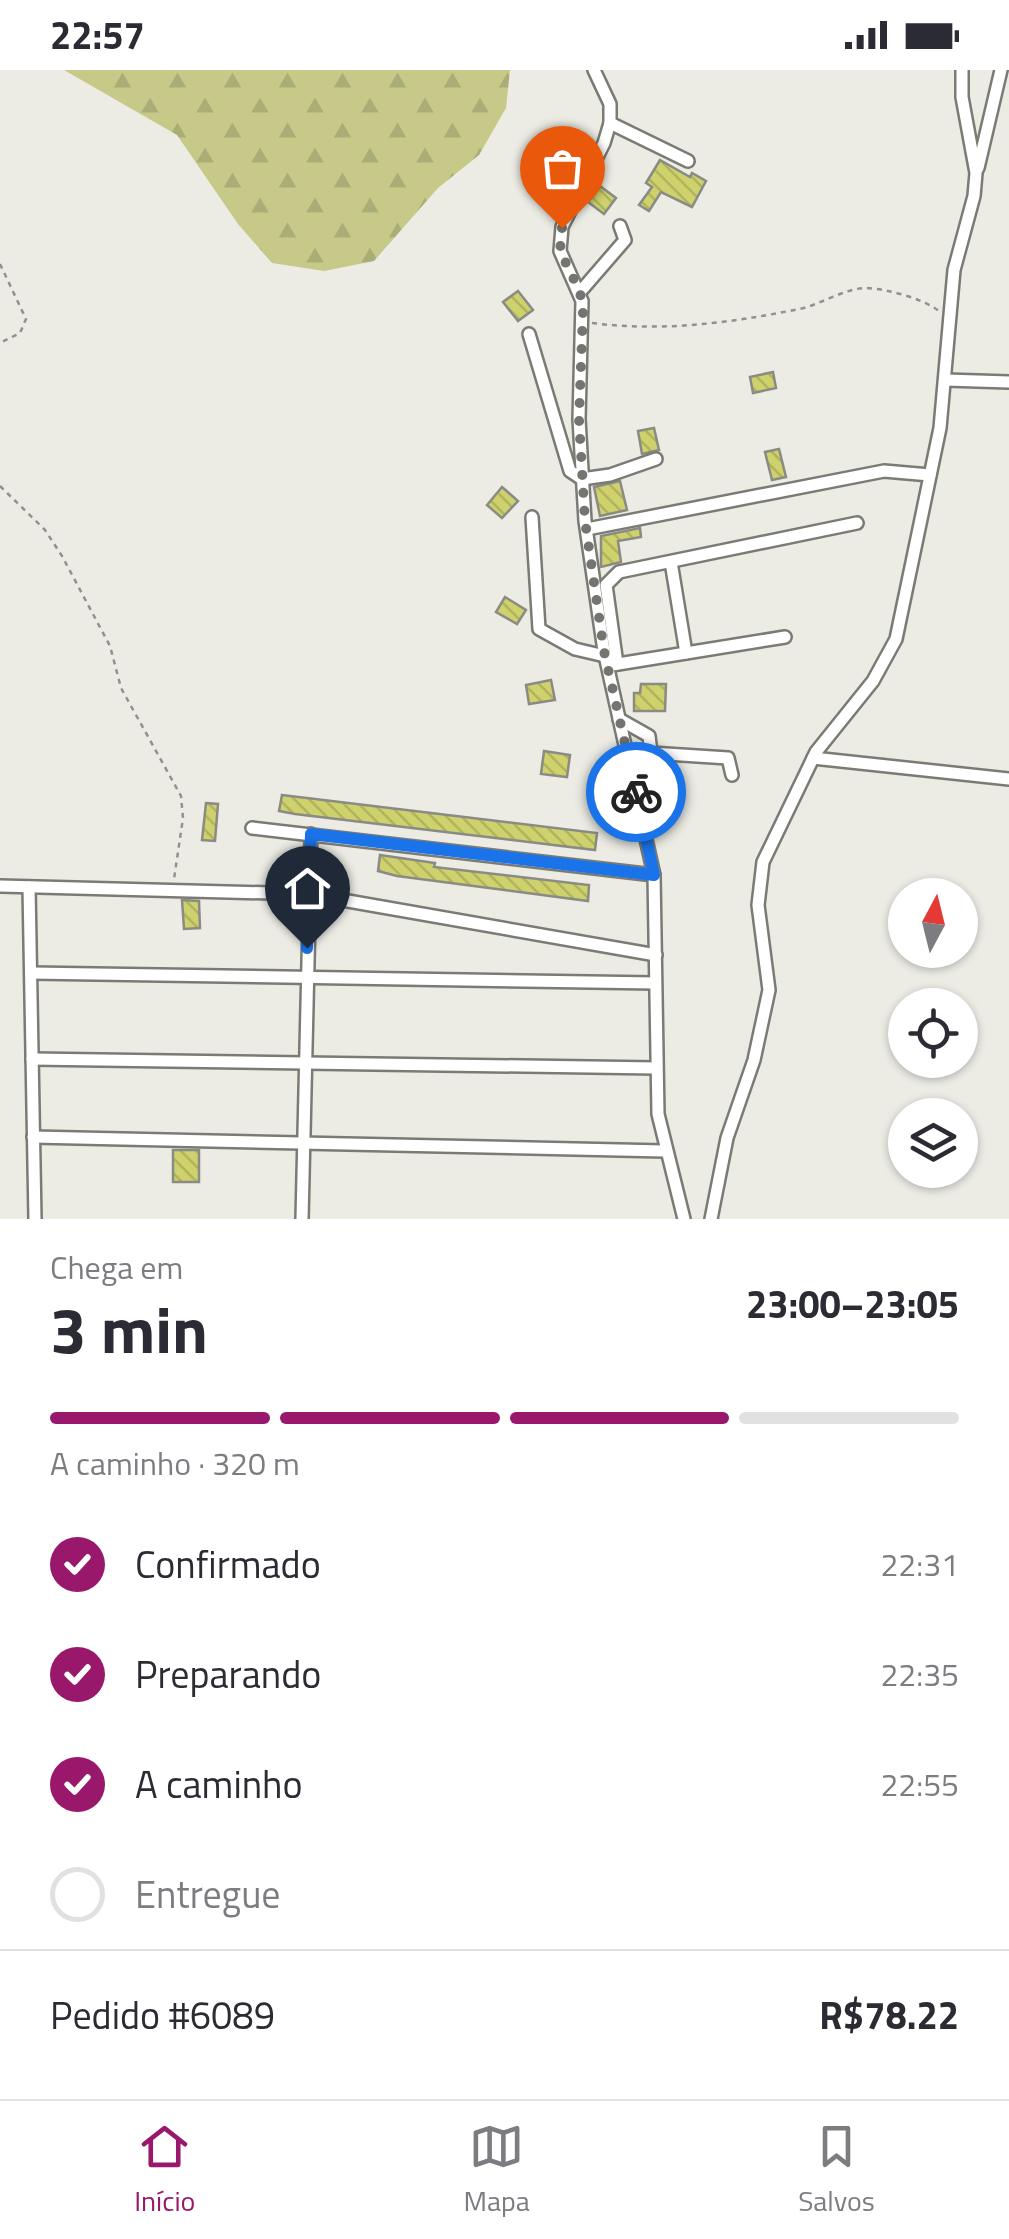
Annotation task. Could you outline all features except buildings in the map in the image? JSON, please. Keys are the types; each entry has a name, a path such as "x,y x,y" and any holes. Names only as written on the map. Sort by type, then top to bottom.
{"street":[{"path":"594,70 610,104 610,123 562,228 560,251 580,292 586,529 619,719 654,875 656,1068 664,1152 684,1219"},
{"path":"962,70 962,97 976,173"},
{"path":"711,1219 727,1138 754,1060 769,990 758,884 780,819 813,758 888,658 930,476 946,380 948,318 1001,70"},
{"path":"610,123 688,161"},
{"path":"580,292 625,240 620,226"},
{"path":"529,334 570,471 582,479 610,475 656,459"},
{"path":"946,380 1009,382"},
{"path":"586,529 884,471 930,476"},
{"path":"532,517 539,629 575,649 610,662 785,637"},
{"path":"610,662 606,585 619,572 857,523"},
{"path":"671,562 686,653"},
{"path":"619,719 649,736 651,753"},
{"path":"630,766 651,753 728,758 732,775"},
{"path":"813,758 1009,779"},
{"path":"252,828 654,875"},
{"path":"302,1219 311,834"},
{"path":"0,886 308,894 656,956"},
{"path":"29,886 35,1219"},
{"path":"30,974 655,982"},
{"path":"32,1058 656,1068"},
{"path":"33,1137 664,1152"}],"path":[{"path":"0,264 26,319 20,333 0,343"},
{"path":"582,322 650,330 712,324 804,309 864,288 928,303 948,318"},
{"path":"0,486 45,530 62,556 110,646 122,688 181,796 184,818 172,890"}],"green space":[{"path":"64,70 510,70 506,108 479,155 438,188 374,261 324,271 272,263 238,224 177,135"}],"way so far":[{"path":"562,228 560,251 580,292 583,311 579,419 585,521 604,651 636,792"}],"route":[{"path":"307,948 311,834 654,875 636,792"}]}
